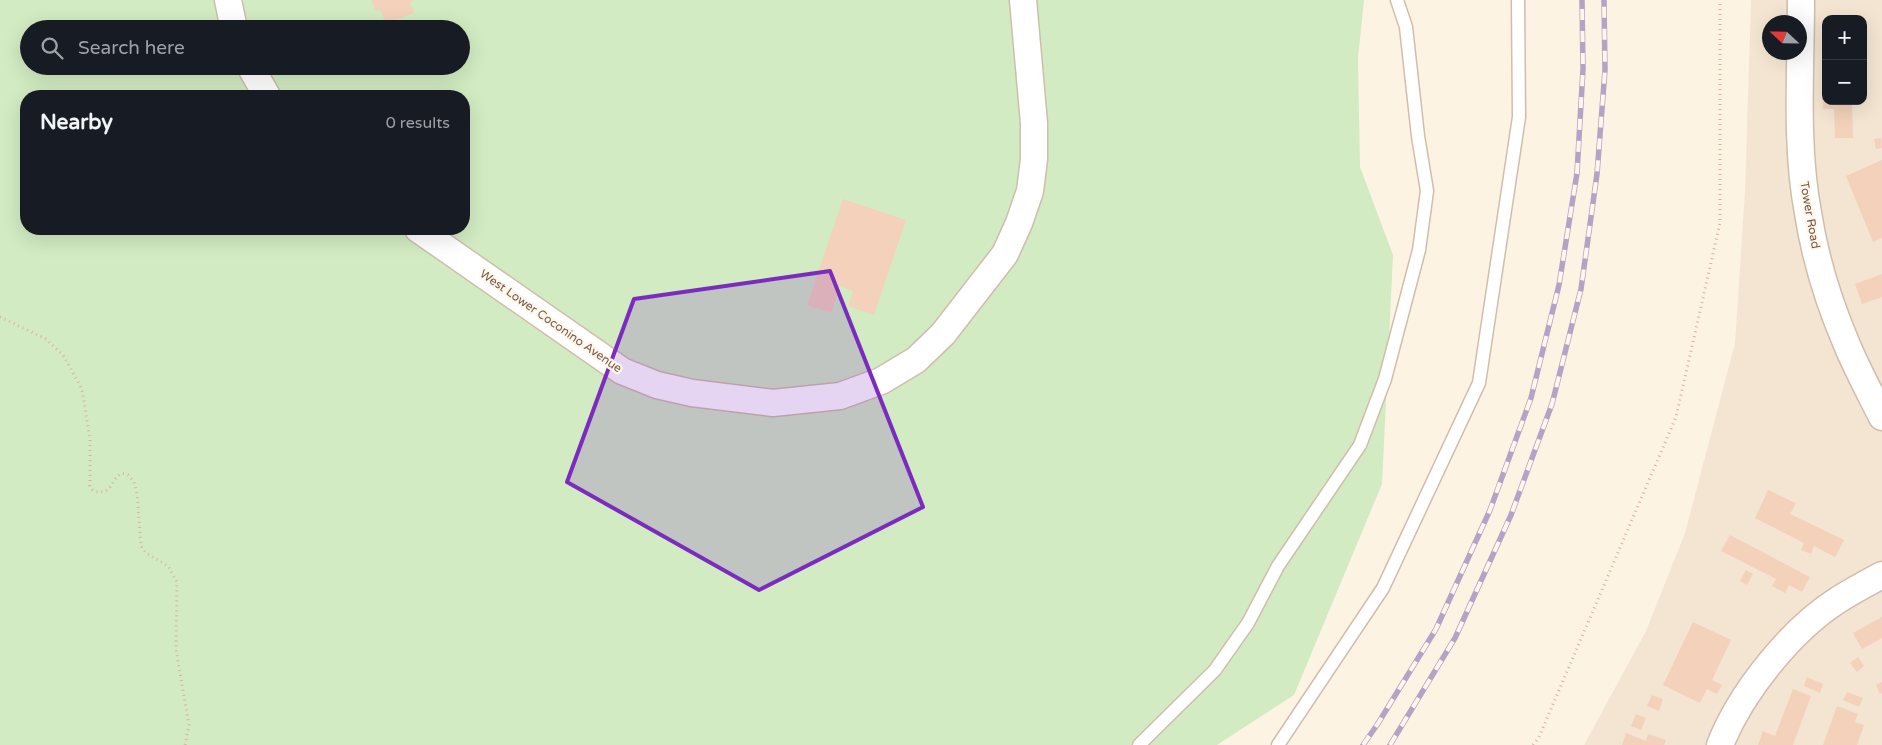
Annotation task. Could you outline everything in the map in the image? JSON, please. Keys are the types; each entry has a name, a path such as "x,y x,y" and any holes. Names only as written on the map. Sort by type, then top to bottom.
{"street":[{"path":"228,0 232,20"},
{"name":"West Lower Coconino Avenue","path":"427,235 622,371 657,385 692,393 773,403 840,396 881,381 916,360 942,334 1005,254 1019,223 1030,191 1034,159 1034,123 1024,0"},
{"name":"Tower Road","path":"1802,0 1802,166 1808,213 1817,258 1833,308 1847,345 1882,417"},
{"path":"255,75 264,90"},
{"path":"1720,745 1740,705 1766,668 1800,631 1837,600 1882,575"}],"lane":[{"path":"1139,745 1214,670 1248,623 1278,566 1360,445 1385,379 1419,250 1427,191 1418,136 1406,27 1397,0"},
{"path":"1278,745 1383,588 1480,383 1519,116 1518,0"}],"path":[{"path":"1533,745 1539,737 1676,416 1720,223 1720,0"},
{"path":"0,317 46,339 63,355 82,389 90,440 90,486 93,492 100,493 109,489 117,475 122,473 128,475 134,482 140,520 141,546 146,553 168,566 177,582 176,650 190,725 185,745"}],"highlighted area":[{"path":"830,271 923,507 759,590 567,482 634,299"}],"shaded area":[{"path":"1751,0 1882,0 1882,745 1584,745 1646,631 1685,533 1735,343 1745,192"}],"green space":[{"path":"0,0 1364,0 1358,58 1360,167 1393,255 1382,484 1294,695 1217,745 0,745"}],"building":[{"path":"371,0 414,0 410,2 414,13 396,20 384,20 380,9 376,11"},
{"path":"1823,105 1852,105 1853,138 1835,138 1834,109 1823,109"},
{"path":"1881,138 1882,148 1876,149 1874,139"},
{"path":"1882,160 1882,238 1873,242 1846,176"},
{"path":"843,199 906,220 874,315 848,306 853,291 840,286 831,313 807,305"},
{"path":"1882,274 1882,297 1862,304 1855,284"},
{"path":"1768,490 1796,503 1790,514 1844,540 1835,557 1814,546 1811,554 1801,550 1804,543 1755,518"},
{"path":"1730,535 1810,577 1802,592 1789,585 1785,593 1772,586 1776,579 1721,551"},
{"path":"1746,570 1753,574 1747,585 1740,581"},
{"path":"1882,617 1882,638 1862,649 1853,633"},
{"path":"1693,622 1731,640 1712,680 1722,685 1717,694 1707,689 1700,703 1663,685"},
{"path":"1858,657 1864,666 1857,672 1850,663"},
{"path":"1807,677 1823,684 1820,693 1804,686"},
{"path":"1882,682 1882,693 1880,694 1876,685"},
{"path":"1793,689 1811,696 1793,745 1758,745 1763,731 1775,736"},
{"path":"1847,692 1863,698 1859,707 1843,700"},
{"path":"1652,695 1663,699 1659,711 1647,706"},
{"path":"1837,706 1858,714 1855,722 1864,725 1857,745 1823,745"},
{"path":"1636,714 1646,718 1641,730 1631,726"},
{"path":"1626,733 1646,741 1648,734 1666,740 1664,745 1622,745"}],"railway":[{"path":"1363,745 1436,629 1490,510 1531,398 1559,285 1577,173 1583,69 1582,0"},
{"path":"1390,745 1455,638 1511,515 1552,404 1581,289 1597,174 1605,70 1604,0"}]}
